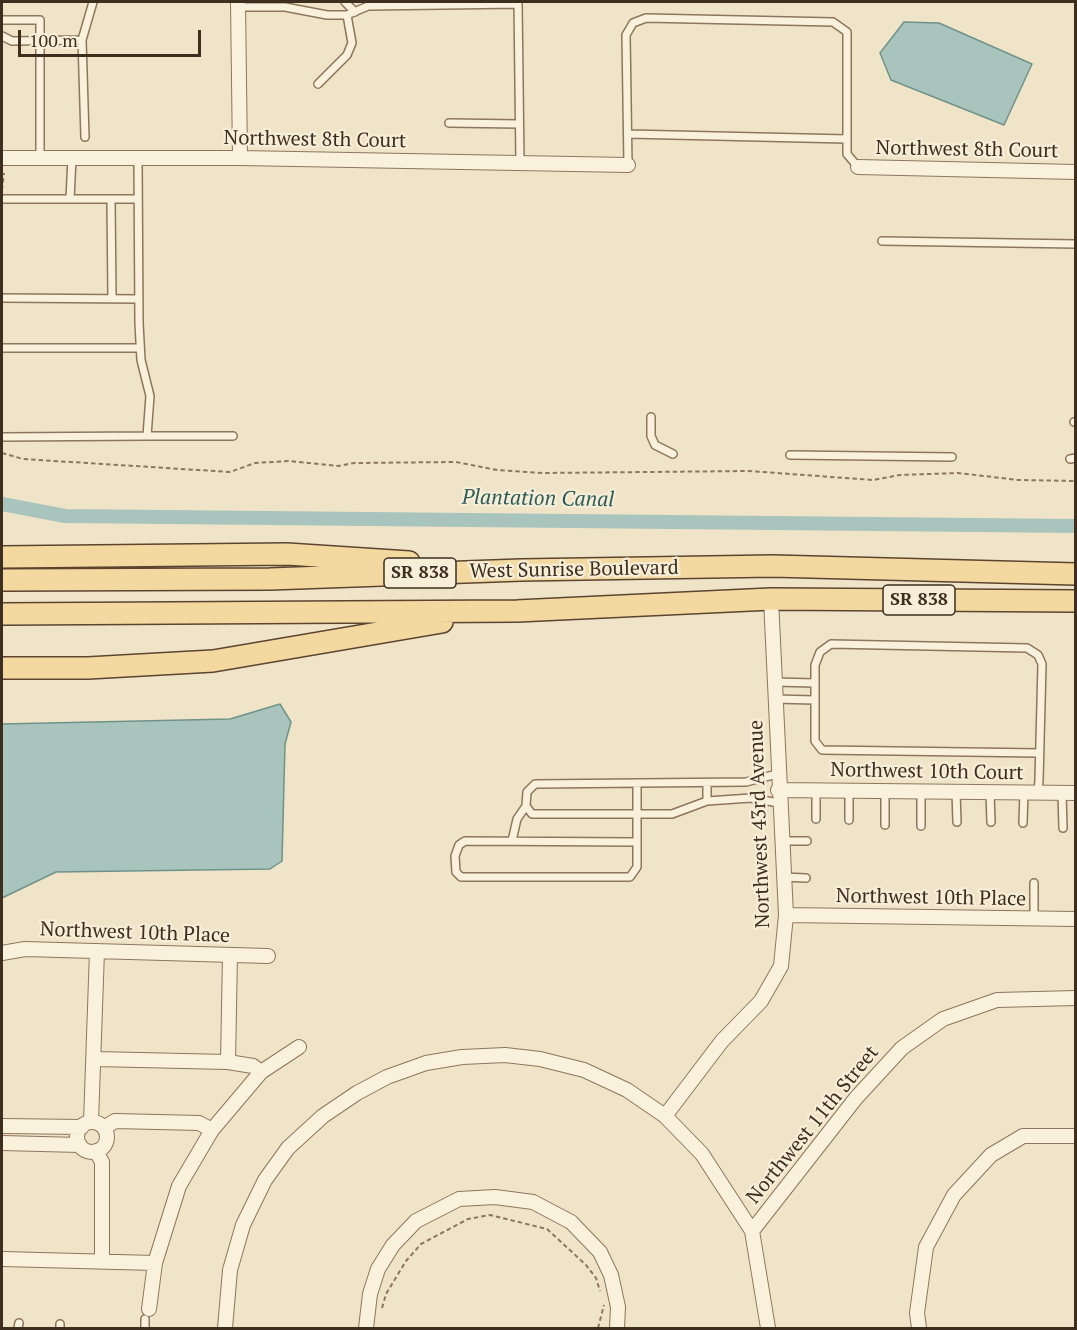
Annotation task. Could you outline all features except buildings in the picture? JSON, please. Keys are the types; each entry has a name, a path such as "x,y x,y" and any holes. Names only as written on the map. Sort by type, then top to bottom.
{"main road":[{"path":"4,558 287,554 520,570"},
{"path":"771,599 796,581 823,568"},
{"name":"West Sunrise Boulevard","path":"9,580 270,579 520,570 823,568 1076,574"},
{"name":"West Sunrise Boulevard","path":"9,614 517,610 771,599 1076,601"},
{"path":"2,668 88,668 213,661 328,639 517,610"}],"street":[{"path":"238,4 240,158"},
{"name":"Northwest 8th Court","path":"2,158 240,158 628,165"},
{"name":"Northwest 8th Court","path":"858,167 1076,172"},
{"name":"Northwest 43rd Avenue","path":"665,1116 722,1041 760,1001 781,966 786,915 778,797 771,599"},
{"name":"Northwest 10th Court","path":"778,797 816,790 1069,793"},
{"name":"Northwest 10th Place","path":"786,915 1076,919"},
{"name":"Northwest 10th Place","path":"2,953 25,949 268,956"},
{"path":"92,1126 78,1136 80,1145 87,1151 96,1151 106,1142 92,1126 97,951"},
{"path":"228,1062 230,955"},
{"name":"Northwest 11th Street","path":"752,1231 856,1098 902,1048 943,1018 997,1000 1076,998"},
{"path":"147,1314 155,1263 179,1186 212,1130 261,1072 299,1047"},
{"path":"225,1329 230,1270 243,1225 265,1180 288,1148 323,1116 357,1093 387,1077 426,1063 462,1057 505,1055 540,1059 584,1070 627,1090 665,1116 702,1154 752,1231 768,1329"},
{"path":"95,1059 228,1062 253,1066 261,1072"},
{"path":"2,1126 92,1126 115,1121 199,1123 212,1130"},
{"path":"918,1329 916,1312 926,1247 954,1195 991,1155 1023,1136 1076,1136"},
{"path":"2,1143 80,1145"},
{"path":"96,1151 102,1162 102,1262"},
{"path":"366,1329 370,1294 378,1269 393,1245 416,1221 459,1199 495,1197 533,1202 543,1207 571,1222 600,1252 611,1275 618,1307 617,1329"},
{"path":"2,1259 155,1263"}],"lane":[{"path":"85,137 82,40 93,2"},
{"path":"345,2 355,12"},
{"path":"238,4 300,5 327,15 347,15 368,6 518,3 520,163"},
{"path":"318,84 348,56 352,43 347,15"},
{"path":"628,165 626,35 633,23 646,18 681,18 834,22 847,32 847,154 858,167"},
{"path":"2,20 40,20 40,158"},
{"path":"2,36 12,41 82,40"},
{"path":"449,123 519,124"},
{"path":"628,134 847,138"},
{"path":"70,199 72,158"},
{"path":"138,158 140,348 150,396 147,435"},
{"path":"2,199 138,199"},
{"path":"111,199 112,299"},
{"path":"882,241 1076,244"},
{"path":"2,298 139,299"},
{"path":"2,348 140,348"},
{"path":"651,417 651,436 655,445 673,454"},
{"path":"2,436 233,436"},
{"path":"790,455 952,457"},
{"path":"1038,792 1040,753 1042,664 1038,655 1027,648 831,644 820,652 815,665 815,741 822,750 1040,753"},
{"path":"774,682 815,683"},
{"path":"774,699 815,700"},
{"path":"512,842 517,819 526,806 527,792 535,784 746,782 777,774"},
{"path":"637,783 637,814 637,842 637,867 630,877 461,877 456,872 455,856 459,845 465,841 637,842"},
{"path":"706,783 707,801"},
{"path":"816,790 816,819"},
{"path":"849,790 849,820"},
{"path":"885,791 885,825"},
{"path":"921,791 921,826"},
{"path":"956,792 957,822"},
{"path":"990,792 991,822"},
{"path":"1023,823 1024,792"},
{"path":"1063,828 1069,793"},
{"path":"526,806 532,814 672,814 707,801 778,797"},
{"path":"781,841 807,841"},
{"path":"783,877 806,878"},
{"path":"1034,884 1034,918"},
{"path":"145,1329 147,1314"}],"path":[{"path":"2,190 4,173"},
{"path":"2,453 23,459 230,472 255,463 290,461 338,466 354,463 456,462 497,470 543,473 749,471 873,480 900,474 958,473 1018,480 1076,481"},
{"path":"380,1317 386,1294 406,1261 421,1244 468,1219 490,1215 547,1229 586,1265 596,1278 602,1295"},
{"path":"598,1329 605,1303"}],"water":[{"path":"904,22 939,23 1032,64 1004,125 891,80 880,53"},
{"path":"280,704 291,722 285,744 282,861 270,869 56,872 2,898 2,724 230,719"}],"waterway":[{"name":"Plantation Canal","path":"2,504 65,516 1076,526"}]}
